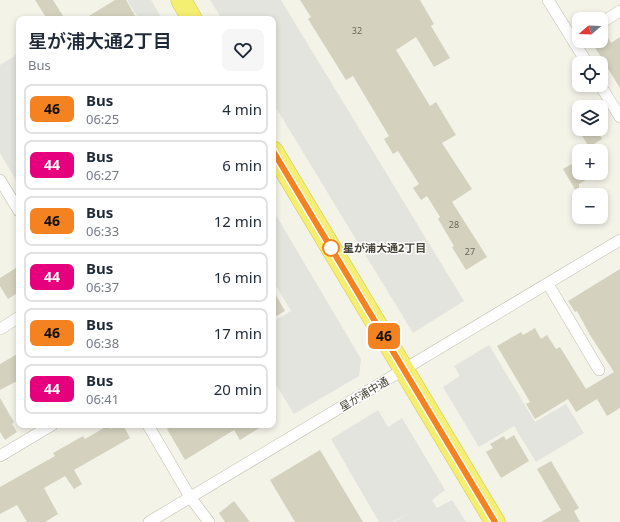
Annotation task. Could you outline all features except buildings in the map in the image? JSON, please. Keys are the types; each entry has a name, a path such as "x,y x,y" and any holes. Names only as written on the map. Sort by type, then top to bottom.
{"highway":[{"path":"181,0 190,16"},
{"path":"276,156 495,522"}],"street":[{"path":"548,0 572,33"},
{"path":"608,19 620,11"},
{"path":"604,92 620,117"},
{"path":"0,180 16,207"},
{"name":"星が浦中通","path":"149,522 620,240"},
{"path":"548,284 599,370"},
{"path":"0,329 16,319"},
{"path":"0,456 47,428"},
{"path":"150,428 190,497 209,522"}],"shaded area":[{"path":"127,0 151,0 160,16 137,16"},
{"path":"210,0 281,0 464,301 413,333 276,108 276,16 220,16"},
{"path":"16,55 16,180 0,153 0,65"},
{"path":"276,215 361,359 359,376 294,414 276,385 276,320 291,311 276,286"},
{"path":"489,345 535,422 566,404 584,433 536,462 514,426 479,447 443,387 460,376 454,366"},
{"path":"378,410 388,427 402,418 445,490 432,500 437,508 452,500 466,522 394,522 409,513 392,522 379,522 331,439"}],"bus line":[{"name":"46","path":"276,156 495,522"}],"place":[{"name":"星が浦大通2丁目","path":"331,248"}]}
